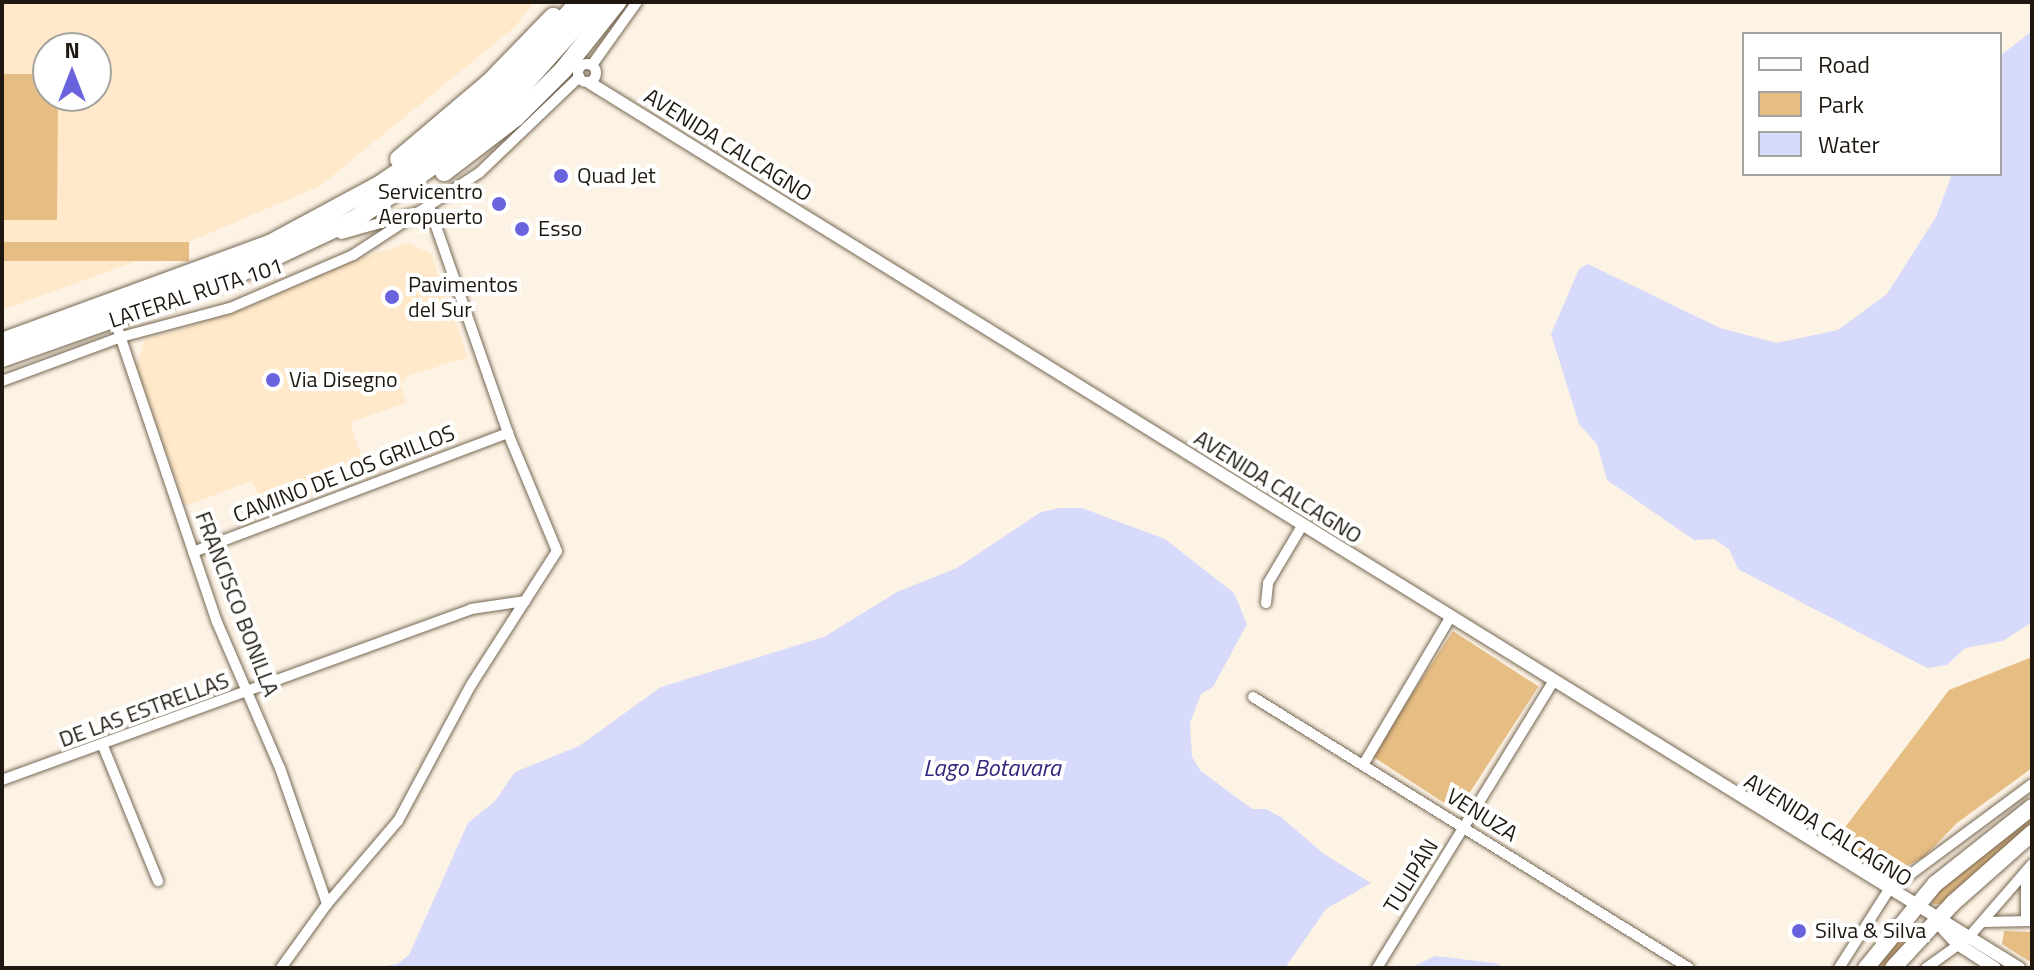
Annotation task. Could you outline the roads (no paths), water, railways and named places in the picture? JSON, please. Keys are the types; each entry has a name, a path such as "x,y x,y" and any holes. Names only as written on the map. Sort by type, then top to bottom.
{"highway":[{"path":"363,195 373,179 490,82 564,2"},
{"path":"2,342 270,244 363,195 470,118 526,66 579,2"},
{"path":"2,358 233,276 319,238 409,184 500,111 597,2"},
{"path":"319,238 341,234 448,169 516,117 563,70 617,2"}],"main road":[{"path":"1866,968 1913,907 2032,807"},
{"path":"1893,968 1935,920 2032,833"}],"street":[{"name":"LATERAL RUTA 101","path":"2,381 121,337 268,293 353,255 430,209 479,173 591,78 637,2"},
{"name":"AVENIDA CALCAGNO","path":"591,78 1935,920 1995,968"},
{"path":"281,968 327,904 398,821 471,685 557,551 508,433 430,209 341,234"},
{"name":"FRANCISCO BONILLA","path":"114,318 193,552 327,904"},
{"name":"CAMINO DE LOS GRILLOS","path":"193,552 508,433"},
{"path":"1266,603 1268,583 1302,526"},
{"name":"DE LAS ESTRELLAS","path":"2,780 249,693 471,609 525,601"},
{"path":"1363,765 1450,618"},
{"name":"TULIPÁN","path":"1377,968 1553,682"},
{"name":"VENUZA","path":"1253,697 1689,968"},
{"path":"103,746 158,881"},
{"path":"1839,968 1888,891 2032,784"},
{"path":"1984,922 2029,921 2029,868"},
{"path":"1926,968 1984,922 2029,868"},
{"name":"AVENIDA CALCAGNO","path":"1962,940 2019,968"}],"water":[{"path":"2032,31 2032,622 2003,641 1965,648 1947,665 1927,668 1738,569 1729,549 1714,539 1694,540 1607,480 1597,444 1579,424 1551,334 1579,269 1588,264 1720,328 1777,343 1838,330 1887,294 1936,217 1951,176 2002,176 2002,54"},
{"name":"Lago Botavara","path":"1082,508 1165,539 1234,593 1247,624 1213,687 1201,694 1190,723 1192,757 1201,771 1252,809 1266,809 1281,817 1324,854 1371,883 1326,909 1285,968 374,968 397,964 409,955 468,823 495,801 515,772 579,746 661,687 824,637 897,592 957,568 1041,512"},
{"path":"1435,956 1495,963 1506,968 1410,968"}],"place":[{"name":"Quad Jet","path":"561,176"},
{"name":"Servicentro Aeropuerto","path":"499,204"},
{"name":"Esso","path":"522,229"},
{"name":"Pavimentos del Sur","path":"392,297"},
{"name":"Via Disegno","path":"273,380"},
{"name":"Silva & Silva","path":"1799,931"}]}
